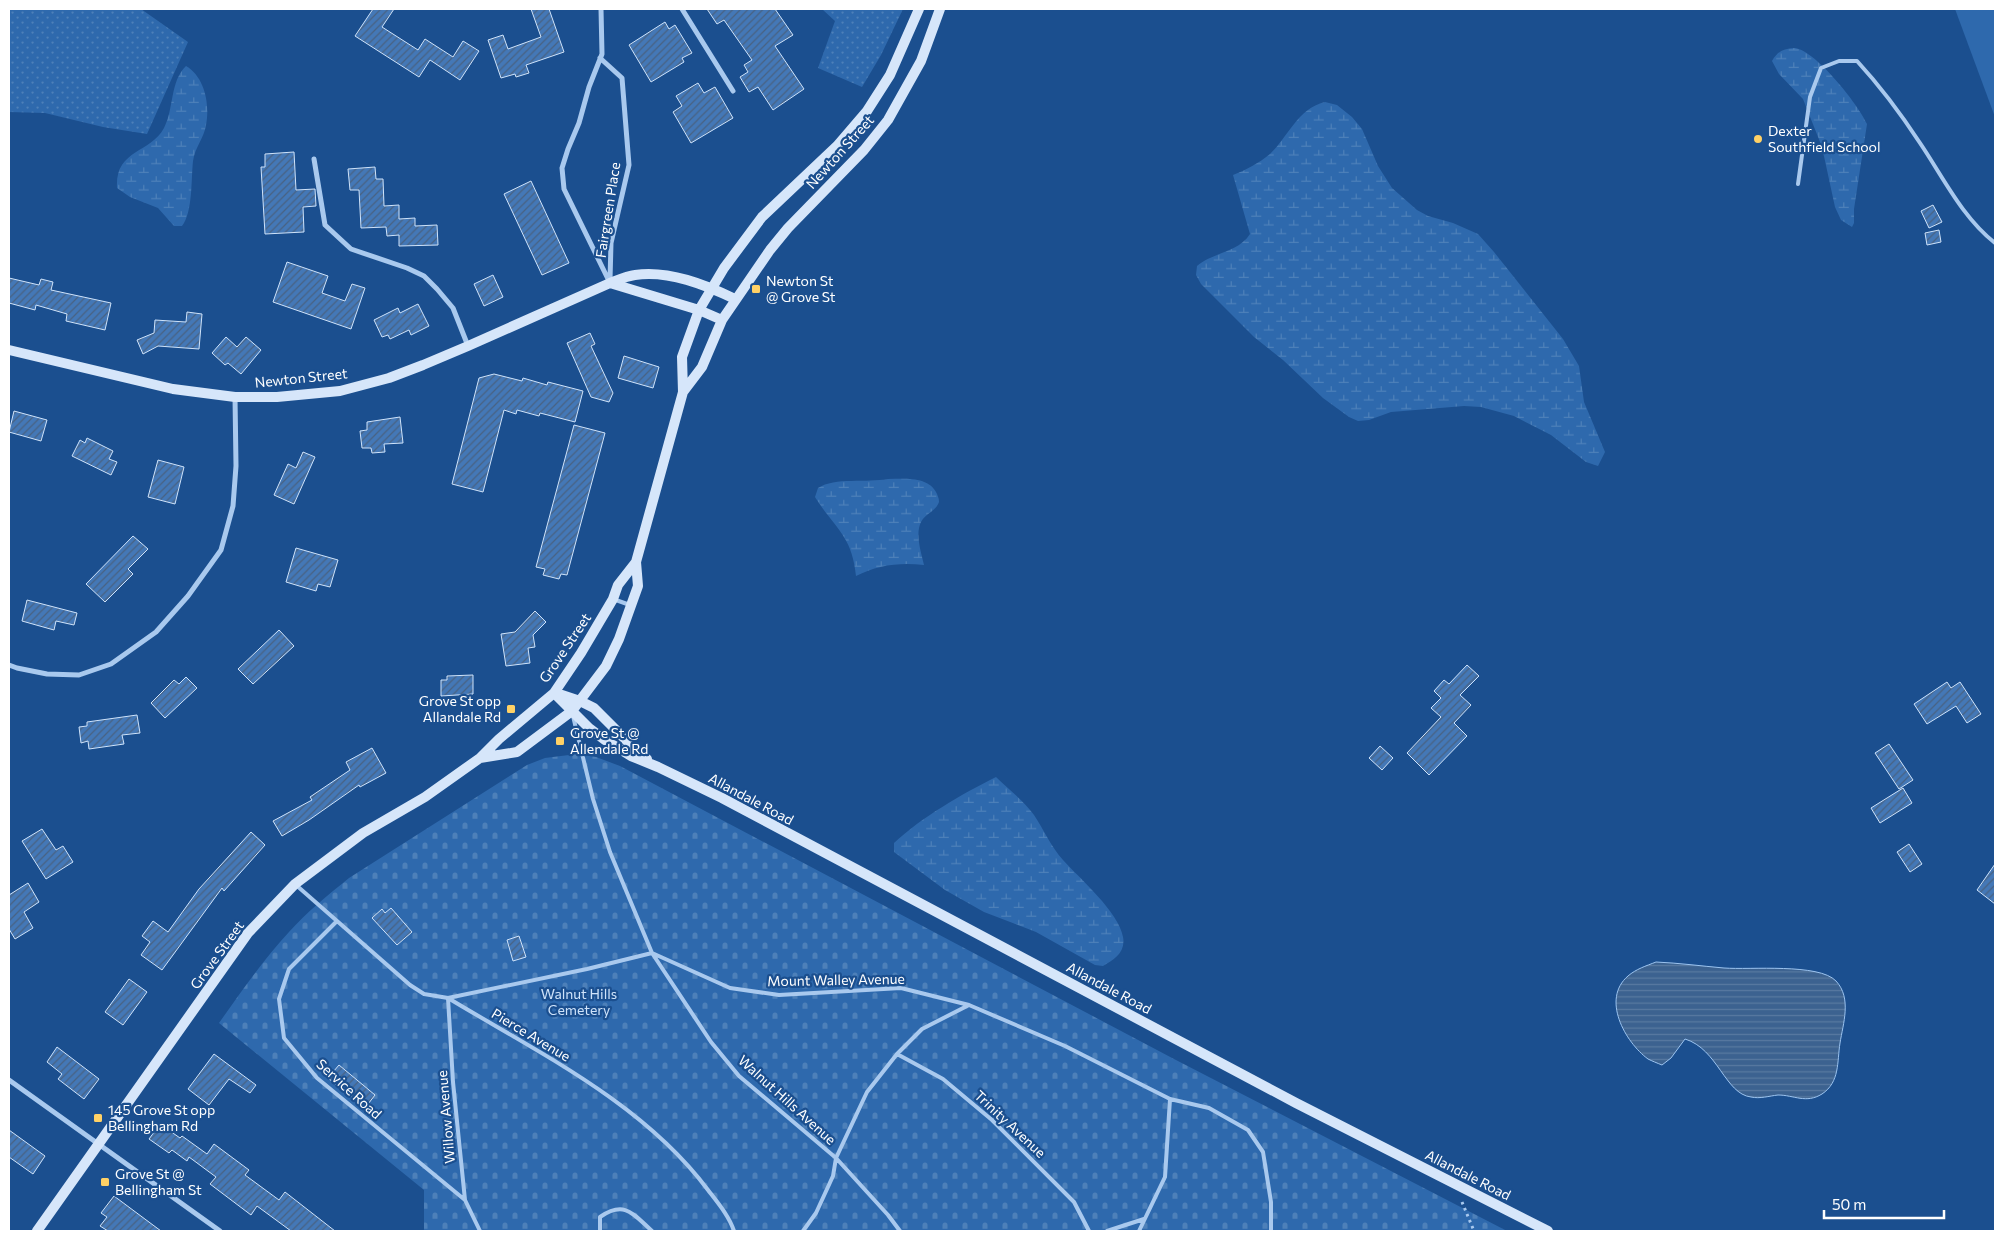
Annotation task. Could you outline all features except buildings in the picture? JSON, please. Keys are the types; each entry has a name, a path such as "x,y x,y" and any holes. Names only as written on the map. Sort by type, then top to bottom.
{"main road":[{"name":"Newton Street","path":"699,310 710,287 740,244 762,217 837,146 867,111 890,75 919,9"},
{"name":"Newton Street","path":"722,320 770,250 788,228 846,170 888,120 921,61 940,9"},
{"name":"Newton Street","path":"9,350 173,389 235,397 277,397 340,391 389,378 634,274 655,274 710,287 736,298"},
{"path":"610,283 699,310 722,320"},
{"name":"Grove Street","path":"480,758 517,752 542,735 572,711 606,666 632,606 638,586 636,562 683,392 682,357 699,310"},
{"name":"Grove Street","path":"683,392 702,366 722,320"},
{"name":"Grove Street","path":"37,1231 248,933 295,884 363,833 425,797 480,758 499,739 554,693 581,653 613,599 618,585 636,562"},
{"name":"Allandale Road","path":"554,693 580,700 594,708 634,748 658,767"},
{"name":"Allandale Road","path":"554,693 590,728 631,756 722,798 1296,1103 1548,1231"}],"street":[{"name":"Fairgreen Place","path":"601,9 602,54 562,168 564,189 610,283"},
{"path":"682,9 733,91"},
{"name":"Fairgreen Place","path":"600,58 622,78 629,165 611,243 610,283"},
{"path":"314,159 325,225 351,249 407,268 424,276 437,288 453,308 468,346"},
{"path":"9,665 47,674 79,675 111,664 156,632 188,596 221,550 233,506 236,466 235,397"},
{"path":"9,1080 220,1231"}],"lane":[{"path":"1798,184 1810,97 1821,68 1839,61 1857,61 1873,78 1920,142 1964,212 1995,243"},
{"path":"613,599 632,606"},
{"path":"448,998 652,954 610,852 593,799 572,711"},
{"name":"Pierce Avenue","path":"295,884 336,922 424,994 448,998 608,1096 662,1139 697,1175 730,1219 734,1231"},
{"name":"Service Road","path":"336,922 289,969 279,999 284,1038 317,1078 465,1200"},
{"name":"Mount Walley Avenue","path":"652,954 730,988 779,995 901,988 969,1004 1065,1046 1170,1099 1210,1108 1248,1130 1263,1152 1271,1202 1271,1231"},
{"name":"Walnut Hills Avenue","path":"652,954 711,1042 739,1076 836,1158 888,1215 900,1231"},
{"name":"Willow Avenue","path":"448,998 453,1082 465,1200 480,1231"},
{"path":"803,1231 816,1213 833,1176 836,1158 867,1092 897,1054 922,1029 969,1004"},
{"name":"Trinity Avenue","path":"897,1054 943,1079 992,1120 1074,1202 1089,1231"},
{"path":"1139,1231 1166,1177 1170,1099"},
{"path":"600,1231 600,1217 612,1209 619,1208 632,1213 652,1231"},
{"path":"1107,1231 1144,1219"}],"path":[{"path":"1453,1183 1474,1231"}],"green space":[{"path":"9,9 141,9 188,42 147,134 103,127 45,113 9,112"},
{"path":"822,9 903,9 881,55 862,87 818,68 835,21"},
{"path":"1955,9 1995,9 1995,117"},
{"path":"1795,48 1804,51 1825,68 1855,104 1867,124 1852,227 1841,220 1835,207 1822,147 1803,99 1779,74 1772,61 1781,51"},
{"path":"186,66 198,77 202,84 205,92 207,117 205,130 193,161 191,195 186,220 182,226 174,226 158,208 130,197 117,188 118,175 127,159 150,143 164,128 177,79"},
{"path":"1325,102 1337,105 1352,117 1362,129 1378,166 1392,188 1417,210 1428,216 1453,223 1478,234 1563,339 1579,366 1584,402 1605,452 1598,466 1586,462 1551,435 1514,416 1481,407 1464,406 1391,412 1369,420 1358,421 1349,417 1323,398 1283,360 1254,337 1201,284 1196,275 1197,266 1203,261 1239,245 1250,234 1233,175 1252,166 1270,154 1300,117 1315,106"},
{"path":"888,479 922,481 933,488 937,494 938,505 923,519 919,527 919,543 924,565 889,565 872,569 856,576 854,562 847,541 815,497 818,488 833,483"},
{"name":"Walnut Hills Cemetery","path":"577,754 596,757 620,766 1174,1059 1507,1231 424,1231 424,1190 219,1023 279,943 310,911 349,878 527,765 545,758"},
{"path":"996,777 1030,810 1059,855 1098,896 1120,927 1123,947 1118,955 1107,964 1103,966 1095,965 1036,932 984,912 945,890 894,852 894,843 917,824 956,798"}],"shaded area":[{"path":"1656,962 1724,968 1800,970 1827,975 1836,981 1844,995 1845,1011 1837,1071 1832,1084 1822,1094 1805,1099 1784,1095 1761,1098 1751,1097 1742,1094 1734,1088 1706,1052 1696,1044 1685,1039 1671,1058 1662,1065 1648,1059 1631,1042 1624,1031 1616,1008 1616,996 1620,985 1628,976"}],"place":[{"name":"Dexter Southfield School","path":"1758,139"},
{"name":"Newton St @ Grove St","path":"756,289"},
{"name":"Grove St opp Allandale Rd","path":"511,709"},
{"name":"Grove St @ Allendale Rd","path":"560,741"},
{"name":"145 Grove St opp Bellingham Rd","path":"98,1118"},
{"name":"Grove St @ Bellingham St","path":"105,1182"}]}
